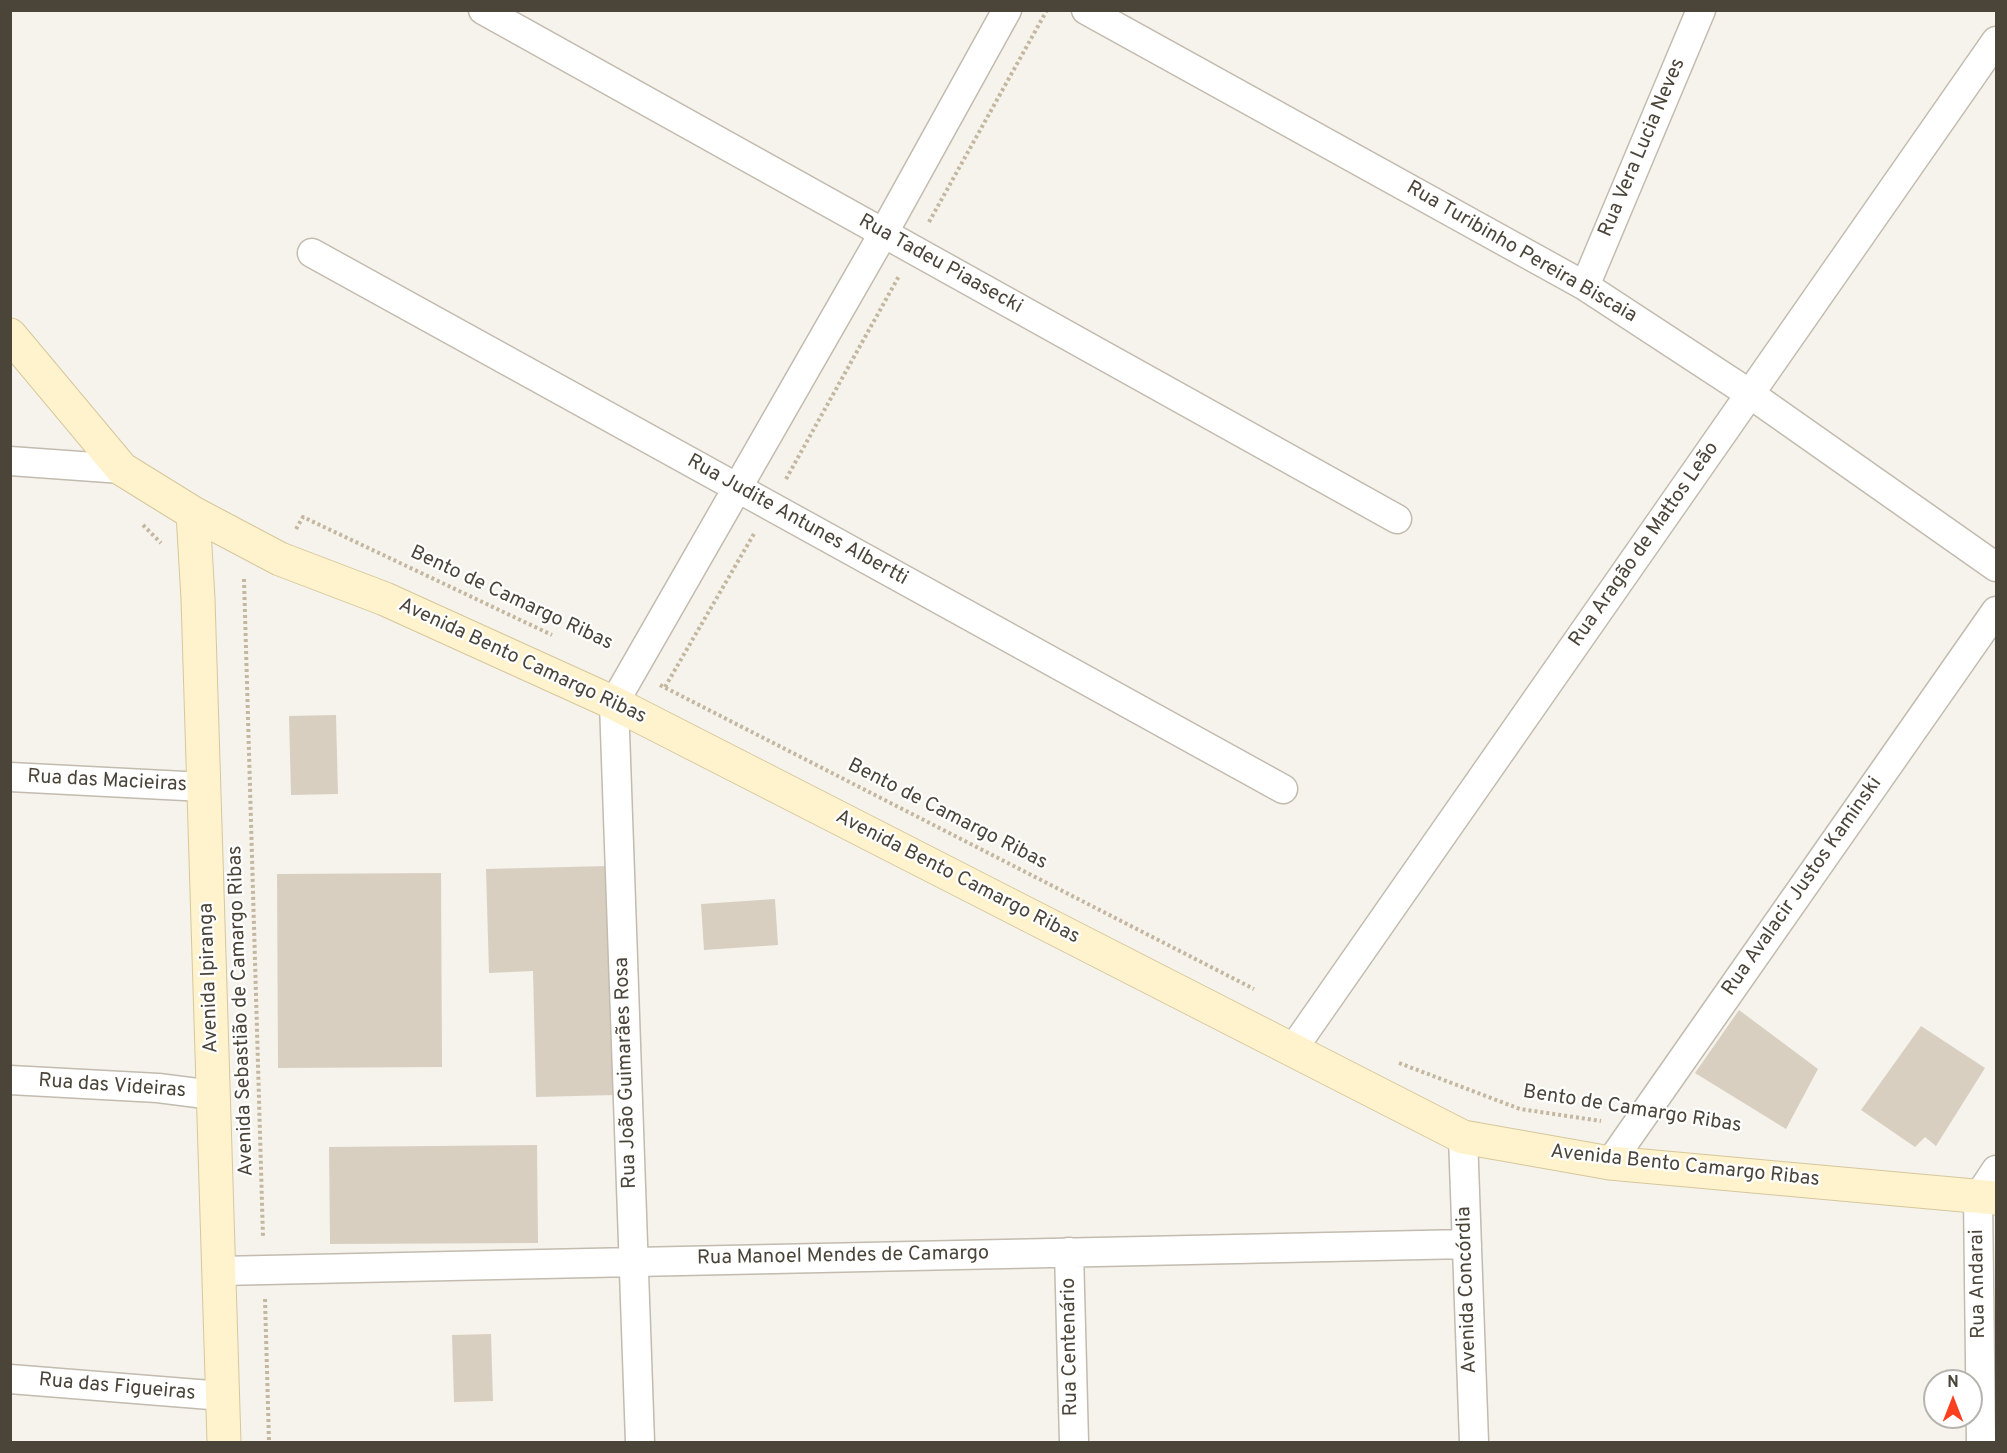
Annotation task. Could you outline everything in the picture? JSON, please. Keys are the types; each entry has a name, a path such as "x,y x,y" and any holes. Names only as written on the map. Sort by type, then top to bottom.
{"street":[{"name":"Rua Tadeu Piaasecki","path":"483,10 1397,519"},
{"path":"614,703 883,234 1007,10"},
{"name":"Rua Turibinho Pereira Biscaia","path":"1086,10 1585,286 1750,394 1996,567"},
{"name":"Rua Vera Lucia Neves","path":"1585,286 1697,12"},
{"name":"Rua Aragão de Mattos Leão","path":"1293,1049 1996,41"},
{"name":"Rua Judite Antunes Albertti","path":"312,253 1283,789"},
{"name":"Avenida Bento Camargo Ribas","path":"10,335 122,470 193,513 280,559 385,599 614,703 1463,1137 1610,1163 1987,1198"},
{"path":"10,461 122,470"},
{"name":"Avenida Ipiranga","path":"193,513 197,575 224,1443"},
{"name":"Rua Avalacir Justos Kaminski","path":"1610,1163 1996,611"},
{"name":"Rua João Guimarães Rosa","path":"614,703 640,1443"},
{"name":"Rua das Macieiras","path":"10,777 204,787"},
{"name":"Rua das Videiras","path":"10,1080 158,1089 213,1095"},
{"name":"Avenida Concórdia","path":"1463,1137 1474,1443"},
{"path":"1987,1198 1996,1170"},
{"name":"Rua Andarai","path":"1981,1443 1987,1198"},
{"name":"Rua Manoel Mendes de Camargo","path":"219,1271 1467,1244"},
{"name":"Rua Centenário","path":"1069,1252 1074,1443"},
{"name":"Rua das Figueiras","path":"10,1379 223,1396"}],"path":[{"path":"665,687 770,506 1047,10"},
{"path":"136,517 175,558 197,575"},
{"name":"Bento de Camargo Ribas","path":"244,579 268,581 303,517 558,637"},
{"name":"Avenida Sebastião de Camargo Ribas","path":"244,579 269,1443"},
{"name":"Bento de Camargo Ribas","path":"632,672 1261,992"},
{"name":"Bento de Camargo Ribas","path":"1391,1060 1520,1109 1636,1126"}],"building":[{"path":"336,715 338,794 291,795 289,716"},
{"path":"608,866 615,1095 536,1097 533,971 489,973 486,869"},
{"path":"441,873 442,1067 278,1068 277,874"},
{"path":"775,899 778,945 704,950 701,904"},
{"path":"1739,1010 1818,1069 1786,1129 1695,1073"},
{"path":"1921,1026 1985,1068 1936,1146 1925,1137 1915,1147 1861,1110"},
{"path":"537,1145 538,1243 330,1244 329,1147"},
{"path":"491,1334 493,1401 454,1402 452,1335"}]}
